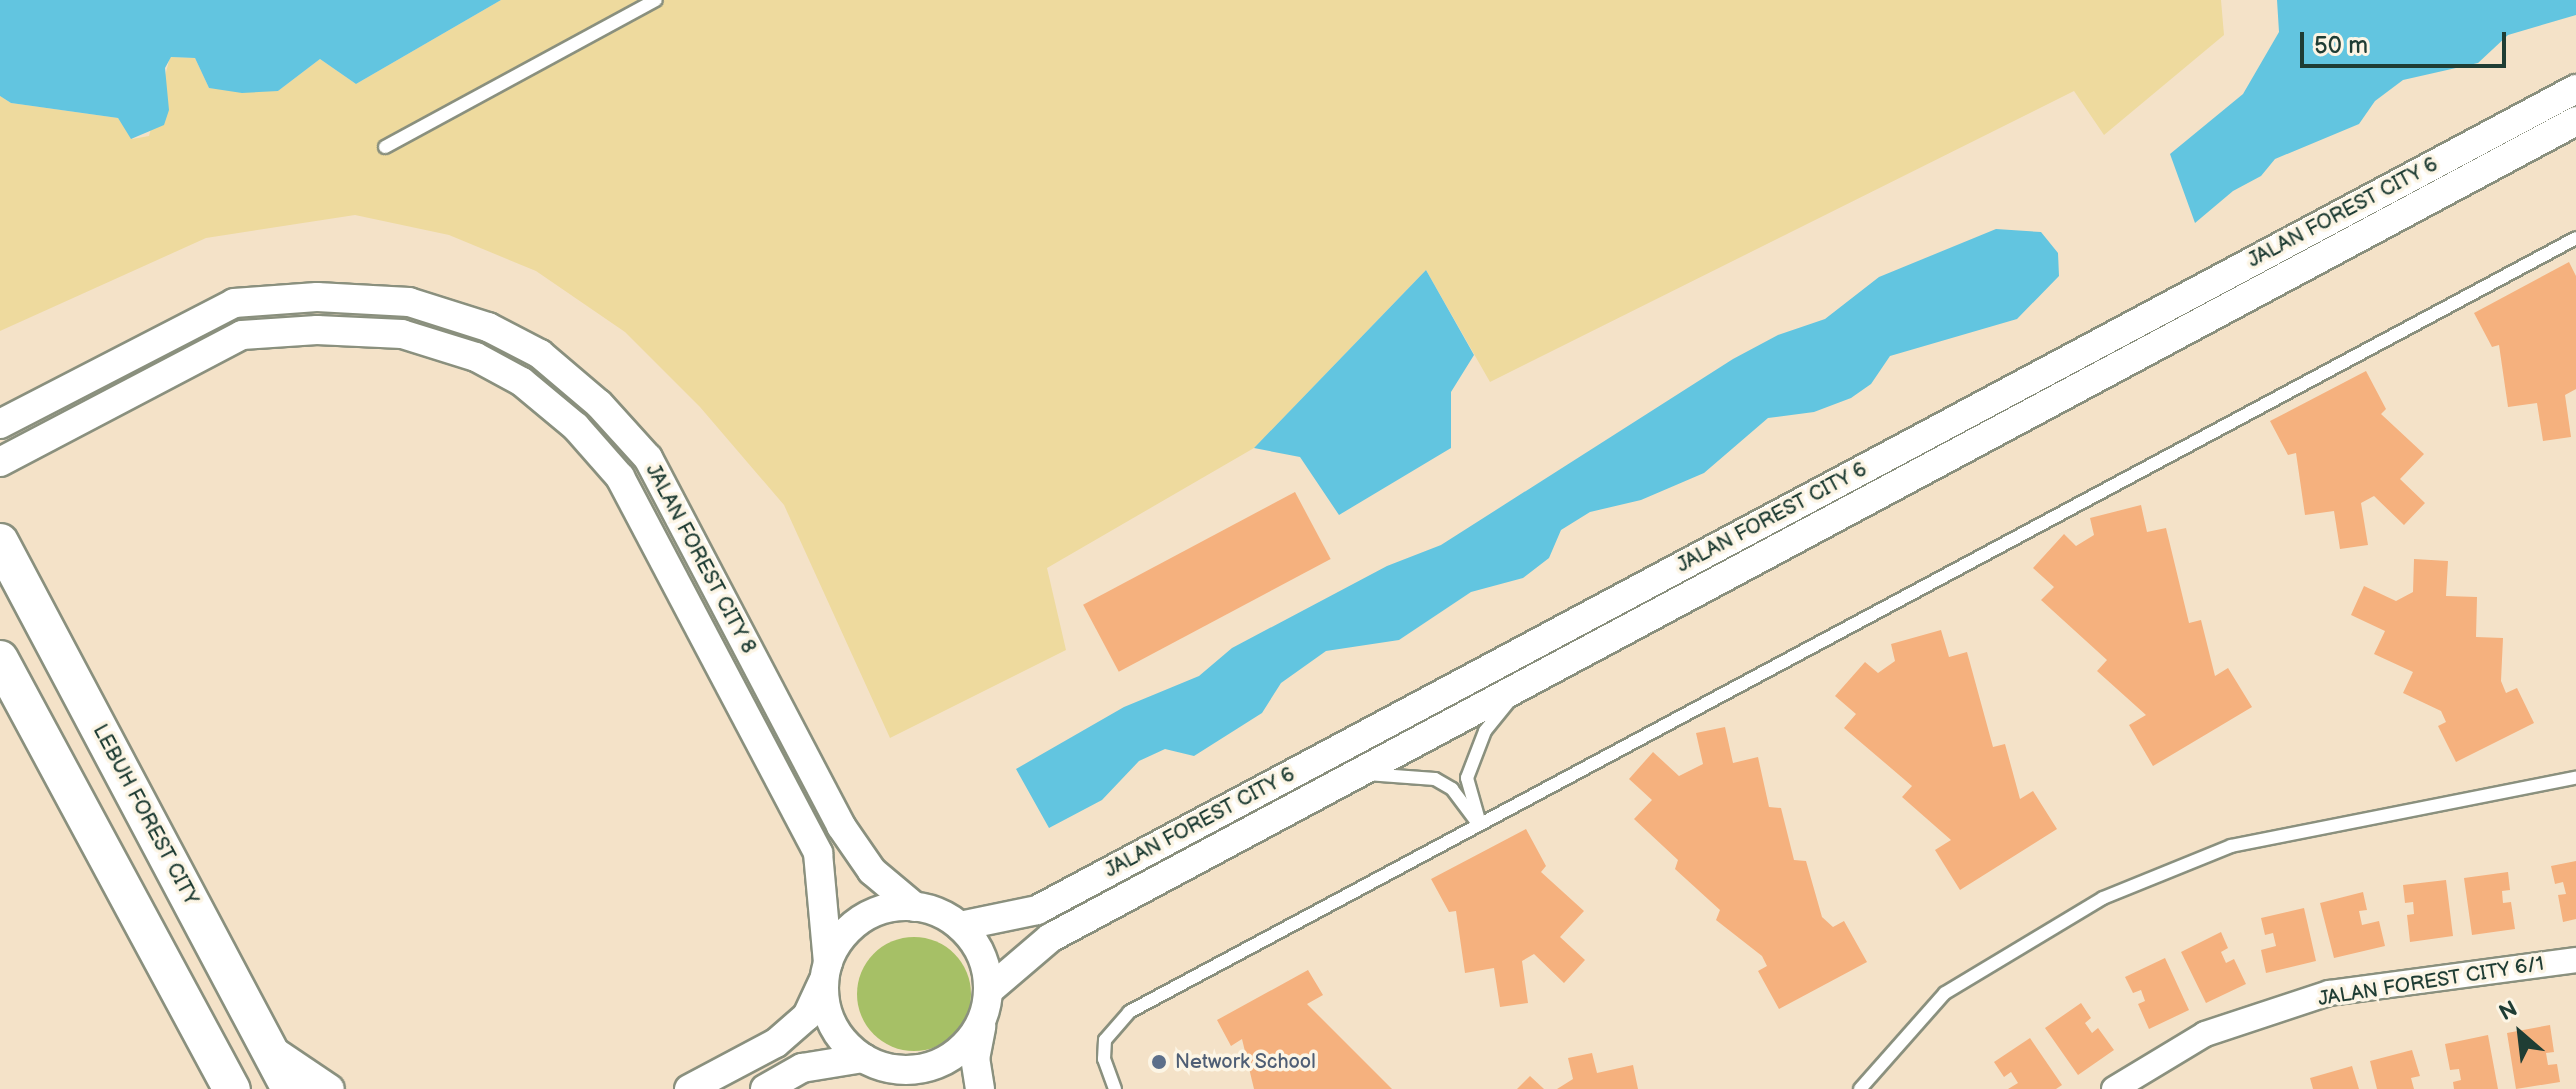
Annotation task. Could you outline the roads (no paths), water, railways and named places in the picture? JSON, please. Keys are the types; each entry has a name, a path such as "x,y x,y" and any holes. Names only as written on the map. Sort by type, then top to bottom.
{"main road":[{"name":"LEBUH FOREST CITY","path":"0,542 290,1089"},
{"path":"0,659 224,1083"}],"street":[{"name":"JALAN FOREST CITY 6","path":"960,926 1037,910 2576,89"},
{"name":"JALAN FOREST CITY 6","path":"986,1002 1050,938 2576,121"},
{"name":"JALAN FOREST CITY 8","path":"0,424 234,303 317,297 409,302 488,327 540,354 599,404 648,458 841,826 872,871 915,907"},
{"name":"JALAN FOREST CITY 8","path":"0,462 242,335 317,330 402,334 476,357 522,382 576,427 628,491 818,853 826,971"},
{"path":"689,1089 776,1043 807,1016 847,931 878,912 915,907 960,926 981,955 986,1002 975,1059 980,1089"},
{"name":"JALAN FOREST CITY 6/1","path":"2114,1089 2205,1034 2329,993 2576,960"},
{"path":"826,971 833,1025 863,1058"},
{"path":"898,1070 916,1070 950,1057 965,1046 986,1002"},
{"path":"268,1047 330,1089"},
{"path":"765,1089 802,1068 863,1058 898,1070 931,1089"}],"lane":[{"path":"385,147 656,0"},
{"path":"1115,1089 1104,1059 1105,1040 1129,1012 2576,238"},
{"path":"1480,824 1467,778 1473,753 1520,686"},
{"path":"1356,774 1435,779 1452,789 1480,824"},
{"path":"1860,1089 1945,993 2103,898 2231,846 2576,778"}],"water":[{"path":"0,0 501,0 356,84 320,59 278,91 242,93 209,88 195,58 171,57 165,68 169,110 164,125 131,139 118,118 11,103 0,96"},
{"path":"2277,0 2576,0 2576,15 2508,35 2478,63 2403,80 2375,101 2359,124 2275,159 2261,176 2233,191 2195,223 2170,154 2243,94 2279,32"},
{"path":"1996,229 2041,232 2058,253 2059,276 2017,319 1890,356 1871,384 1851,398 1814,412 1768,418 1704,473 1641,500 1590,512 1561,530 1549,558 1523,578 1471,592 1399,640 1326,651 1281,683 1262,713 1194,756 1165,749 1139,761 1102,800 1049,828 1016,769 1124,707 1199,676 1232,648 1387,566 1441,545 1733,359 1778,335 1825,319 1879,277"},
{"path":"1426,270 1474,355 1451,392 1451,448 1339,515 1300,457 1254,448"}],"place":[{"name":"Network School","path":"1159,1062"}]}
